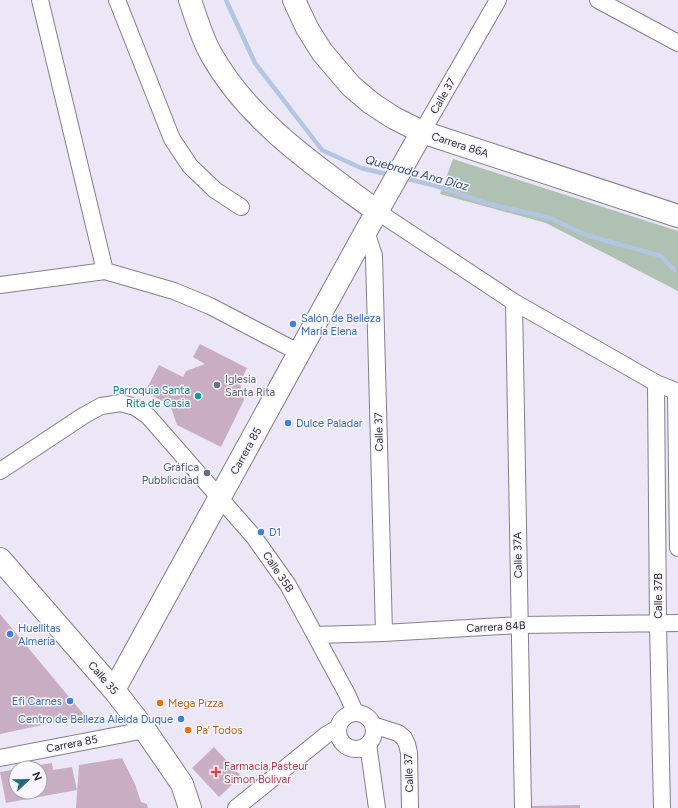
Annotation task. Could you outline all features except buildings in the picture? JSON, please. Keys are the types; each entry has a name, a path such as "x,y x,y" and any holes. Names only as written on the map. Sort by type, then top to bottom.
{"street":[{"path":"40,0 105,271"},
{"path":"117,0 172,139 190,166 215,190 241,207"},
{"path":"190,0 210,53 245,102 300,155 381,206 514,302 656,383 677,391 678,548"},
{"name":"Carrera 86A","path":"294,0 307,28 322,52 351,86 371,103 394,118 422,132 678,216"},
{"name":"Calle 37","path":"381,206 498,0"},
{"path":"598,0 678,43"},
{"name":"Carrera 85","path":"114,690 381,206"},
{"name":"Calle 37","path":"366,231 374,256 384,633"},
{"path":"0,285 105,271 174,291 210,306 300,353"},
{"name":"Calle 37A","path":"514,302 523,808"},
{"name":"Calle 37B","path":"656,383 658,624 662,808"},
{"name":"Calle 35B","path":"0,471 83,416 101,406 121,403 135,407 148,416 254,537 288,585 347,694 355,712"},
{"name":"Calle 35","path":"0,560 114,690 145,730 182,784 190,808"},
{"name":"Carrera 84B","path":"315,635 384,633 519,625 678,623"},
{"path":"355,712 366,716 373,725 374,735 368,744 360,749 350,749 344,745 338,737 338,728 341,720 347,715 355,712"},
{"name":"Calle 37","path":"373,725 398,733 404,738 407,744 409,753 410,808"},
{"path":"236,808 326,735 338,728"},
{"name":"Carrera 85","path":"0,758 145,730"},
{"path":"368,744 377,808"}],"green space":[{"path":"453,159 678,231 678,291 546,223 440,194"}],"waterway":[{"name":"Quebrada Ana Díaz","path":"226,0 255,63 322,150 361,168 390,175"},
{"name":"Quebrada Ana Díaz","path":"403,178 433,185 489,204 550,218 586,235 661,256 674,270"}],"place":[{"name":"Salón de Belleza María Elena","path":"293,324"},
{"name":"Iglesia Santa Rita","path":"217,385"},
{"name":"Parroquia Santa Rita de Casia","path":"198,396"},
{"name":"Dulce Paladar","path":"288,423"},
{"name":"Gráfica Pubblicidad","path":"207,473"},
{"name":"D1","path":"261,532"},
{"name":"Huellitas Almería","path":"10,634"},
{"name":"Efi Carnes","path":"70,701"},
{"name":"Mega Pizza","path":"160,703"},
{"name":"Centro de Belleza Aleida Duque","path":"181,719"},
{"name":"Pa' Todos","path":"188,730"},
{"name":"Farmacia Pasteur Simon Bolivar","path":"216,772"}]}
